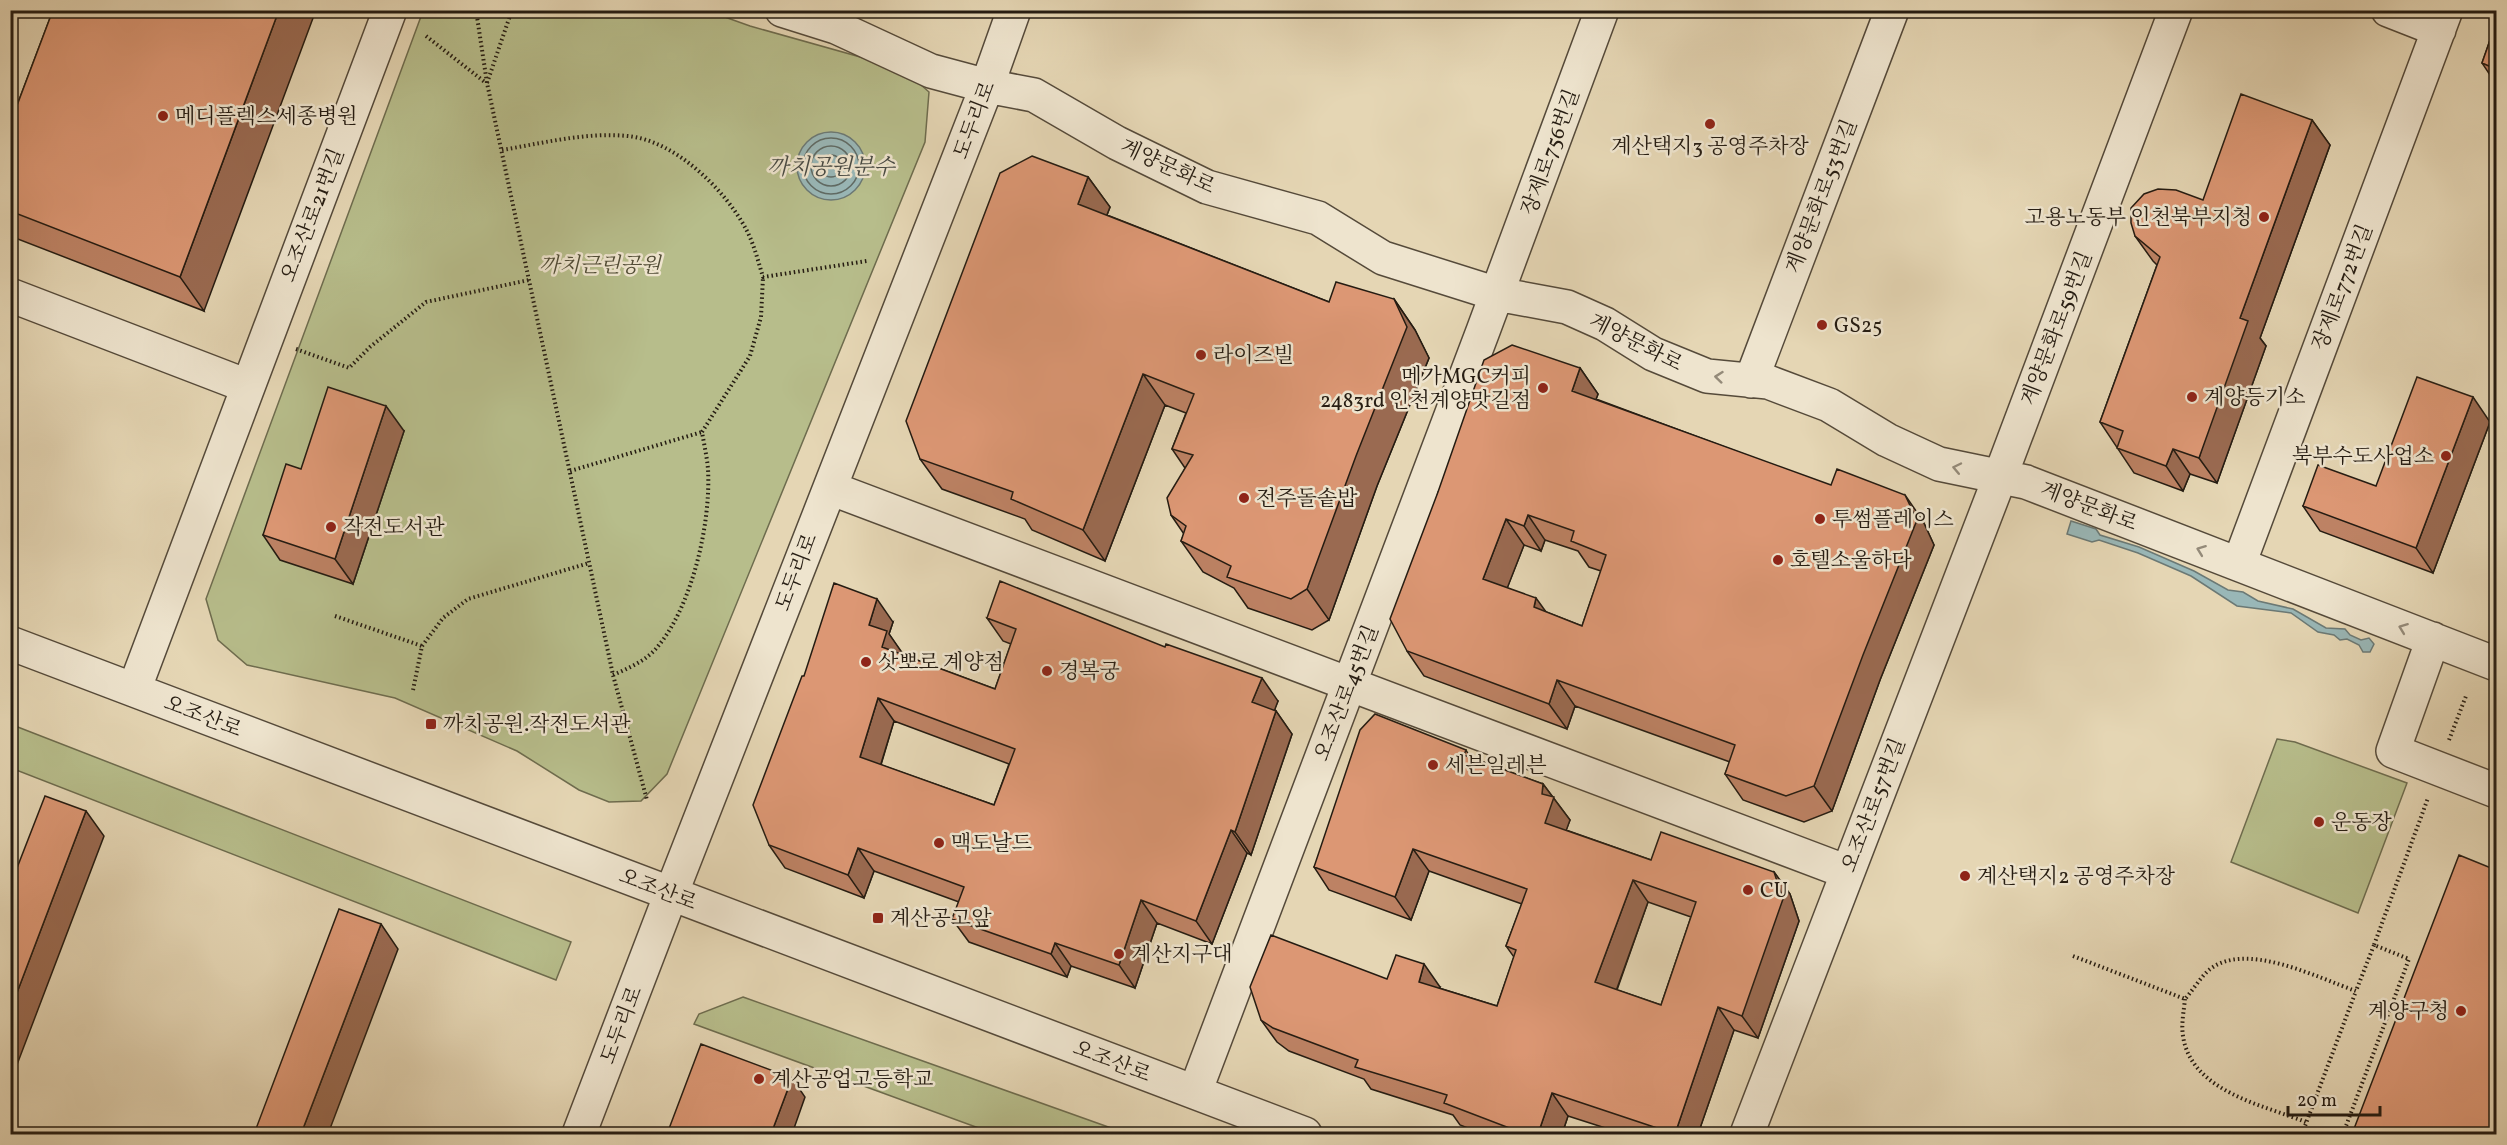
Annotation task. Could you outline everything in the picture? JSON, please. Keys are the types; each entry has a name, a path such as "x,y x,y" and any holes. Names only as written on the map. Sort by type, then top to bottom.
{"street":[{"name":"오조산로21번길","path":"134,690 390,10"},
{"name":"계양문화로","path":"782,10 837,27 931,71 987,86 1034,95 1117,142 1207,187 1318,218 1383,258 1497,294 1567,308 1605,324 1653,354 1707,376 1768,382 1829,405 1887,440 1939,464 2026,482 2496,664"},
{"name":"도두리로","path":"579,1134 987,86 1014,10"},
{"name":"장제로756번길","path":"1497,294 1602,10"},
{"name":"계양문화로53번길","path":"1751,381 1892,10"},
{"name":"계양문화로59번길","path":"2000,477 2176,10"},
{"path":"2388,10 2442,20"},
{"name":"장제로772번길","path":"2239,564 2442,20"},
{"name":"오조산로45번길","path":"1194,1092 1497,294"},
{"path":"10,295 247,386"},
{"name":"오조산로57번길","path":"1747,1134 2000,477"},
{"path":"830,488 1847,872"},
{"path":"2433,639 2393,751 2496,791"},
{"name":"오조산로","path":"10,643 1305,1134"}],"path":[{"path":"476,10 487,83 613,675 647,800"},
{"path":"487,83 512,10"},
{"path":"426,36 487,83"},
{"path":"502,150 586,136 630,136 664,147 699,171 728,200 747,231 763,277 761,317 750,356 702,432 570,471"},
{"path":"763,277 867,261"},
{"path":"292,347 349,368 370,347 426,302 529,280"},
{"path":"613,675 636,665 659,646 681,609 696,563 706,517 708,469 702,432"},
{"path":"413,690 422,646 443,618 468,599 590,563"},
{"path":"335,616 422,646"},
{"path":"2302,1134 2466,696"},
{"path":"2343,1134 2409,959 2374,945"},
{"path":"2073,956 2185,999"},
{"path":"2306,1122 2226,1091 2205,1079 2193,1063 2183,1036 2185,999 2210,969 2233,959 2252,957 2356,991"}],"green space":[{"name":"까치근린공원","path":"423,11 708,11 750,26 903,69 929,92 925,142 667,774 641,801 609,802 579,790 517,751 395,698 247,665 218,640 206,599"},
{"path":"10,724 571,942 556,980 11,768"},
{"name":"운동장","path":"2277,739 2295,742 2407,783 2358,913 2231,862"},
{"path":"743,997 1128,1134 995,1134 694,1024 699,1014"}],"water":[{"name":"까치공원분수","path":"831,132 844,135 855,142 862,153 865,166 862,179 855,190 844,197 831,200 818,197 807,190 800,179 797,166 800,153 807,142 818,135"},
{"path":"2071,521 2096,529 2100,535 2139,547 2194,571 2228,590 2243,592 2258,601 2293,609 2326,628 2345,629 2350,635 2361,640 2369,638 2374,644 2370,652 2363,652 2359,645 2347,639 2340,640 2334,635 2318,632 2291,613 2237,606 2191,576 2138,553 2099,540 2092,542 2067,534"}],"building":[{"name":"메디플렉스세종병원","path":"53,10 279,10 180,277 10,211 10,124"},
{"path":"2496,23 2496,69 2482,63"},
{"path":"2241,94 2312,120 2240,318 2248,321 2199,458 2173,449 2166,466 2117,448 2123,431 2100,422 2160,257 2135,236 2131,223 2131,208 2144,194 2158,189 2176,190 2203,200"},
{"path":"1032,156 1088,177 1078,204 1329,302 1336,282 1394,299 1407,327 1307,589 1291,599 1227,577 1231,566 1181,541 1186,526 1171,515 1167,498 1193,455 1172,449 1194,394 1143,374 1083,530 1011,499 1013,492 920,459 906,421 1000,173"},
{"path":"1512,345 1580,368 1572,391 1831,485 1837,469 1905,495 1917,520 1814,786 1786,796 1725,774 1735,745 1557,680 1549,704 1407,651 1390,619 1484,360","holes":["1528,515 1574,531 1571,541 1606,555 1582,626 1534,607 1536,598 1483,579 1506,519 1524,526"]},
{"path":"2417,377 2473,397 2416,548 2303,506 2318,465 2376,486"},
{"path":"328,387 386,406 335,559 263,535 286,464 301,469"},
{"path":"1000,581 1165,647 1166,644 1262,678 1252,702 1276,711 1235,832 1231,830 1196,921 1141,900 1119,965 1055,943 1051,954 952,919 964,887 858,848 848,875 769,845 753,805 802,676 804,676 834,583 877,599 869,625 887,631 882,647 995,689 1016,629 987,618","holes":["878,698 1015,749 994,805 860,757"]},
{"path":"1375,714 1466,750 1464,755 1543,784 1542,794 1554,797 1545,823 1651,860 1661,832 1774,872 1783,899 1742,1016 1718,1007 1675,1134 1552,1093 1538,1134 1525,1134 1444,1103 1447,1095 1355,1067 1358,1060 1273,1028 1261,1020 1250,987 1271,935 1387,979 1396,955 1424,964 1419,982 1497,1006 1516,950 1506,946 1527,889 1413,849 1395,897 1314,867 1360,730","holes":["1633,880 1696,902 1661,1005 1595,982"]},
{"path":"45,796 86,811 10,1011 10,886"},
{"name":"계양구청","path":"2459,855 2496,870 2496,1134 2352,1134"},
{"path":"339,909 381,924 301,1134 254,1134"},
{"path":"701,1044 792,1078 771,1134 667,1134"}],"place":[{"name":"메디플렉스세종병원","path":"163,116"},
{"name":"계산택지3 공영주차장","path":"1710,124"},
{"name":"고용노동부 인천북부지청","path":"2264,217"},
{"name":"GS25","path":"1822,325"},
{"name":"라이즈빌","path":"1201,355"},
{"name":"메가MGC커피 2483rd 인천계양맛길점","path":"1543,388"},
{"name":"계양등기소","path":"2192,397"},
{"name":"북부수도사업소","path":"2446,456"},
{"name":"전주돌솥밥","path":"1244,498"},
{"name":"투썸플레이스","path":"1820,519"},
{"name":"작전도서관","path":"331,527"},
{"name":"호텔소울하다","path":"1778,560"},
{"name":"삿뽀로 계양점","path":"866,662"},
{"name":"경복궁","path":"1047,671"},
{"name":"까치공원.작전도서관","path":"431,724"},
{"name":"세븐일레븐","path":"1433,765"},
{"name":"운동장","path":"2319,822"},
{"name":"맥도날드","path":"939,843"},
{"name":"계산택지2 공영주차장","path":"1965,876"},
{"name":"CU","path":"1748,890"},
{"name":"계산공고앞","path":"878,918"},
{"name":"계산지구대","path":"1119,954"},
{"name":"계양구청","path":"2461,1011"},
{"name":"계산공업고등학교","path":"759,1079"}]}
